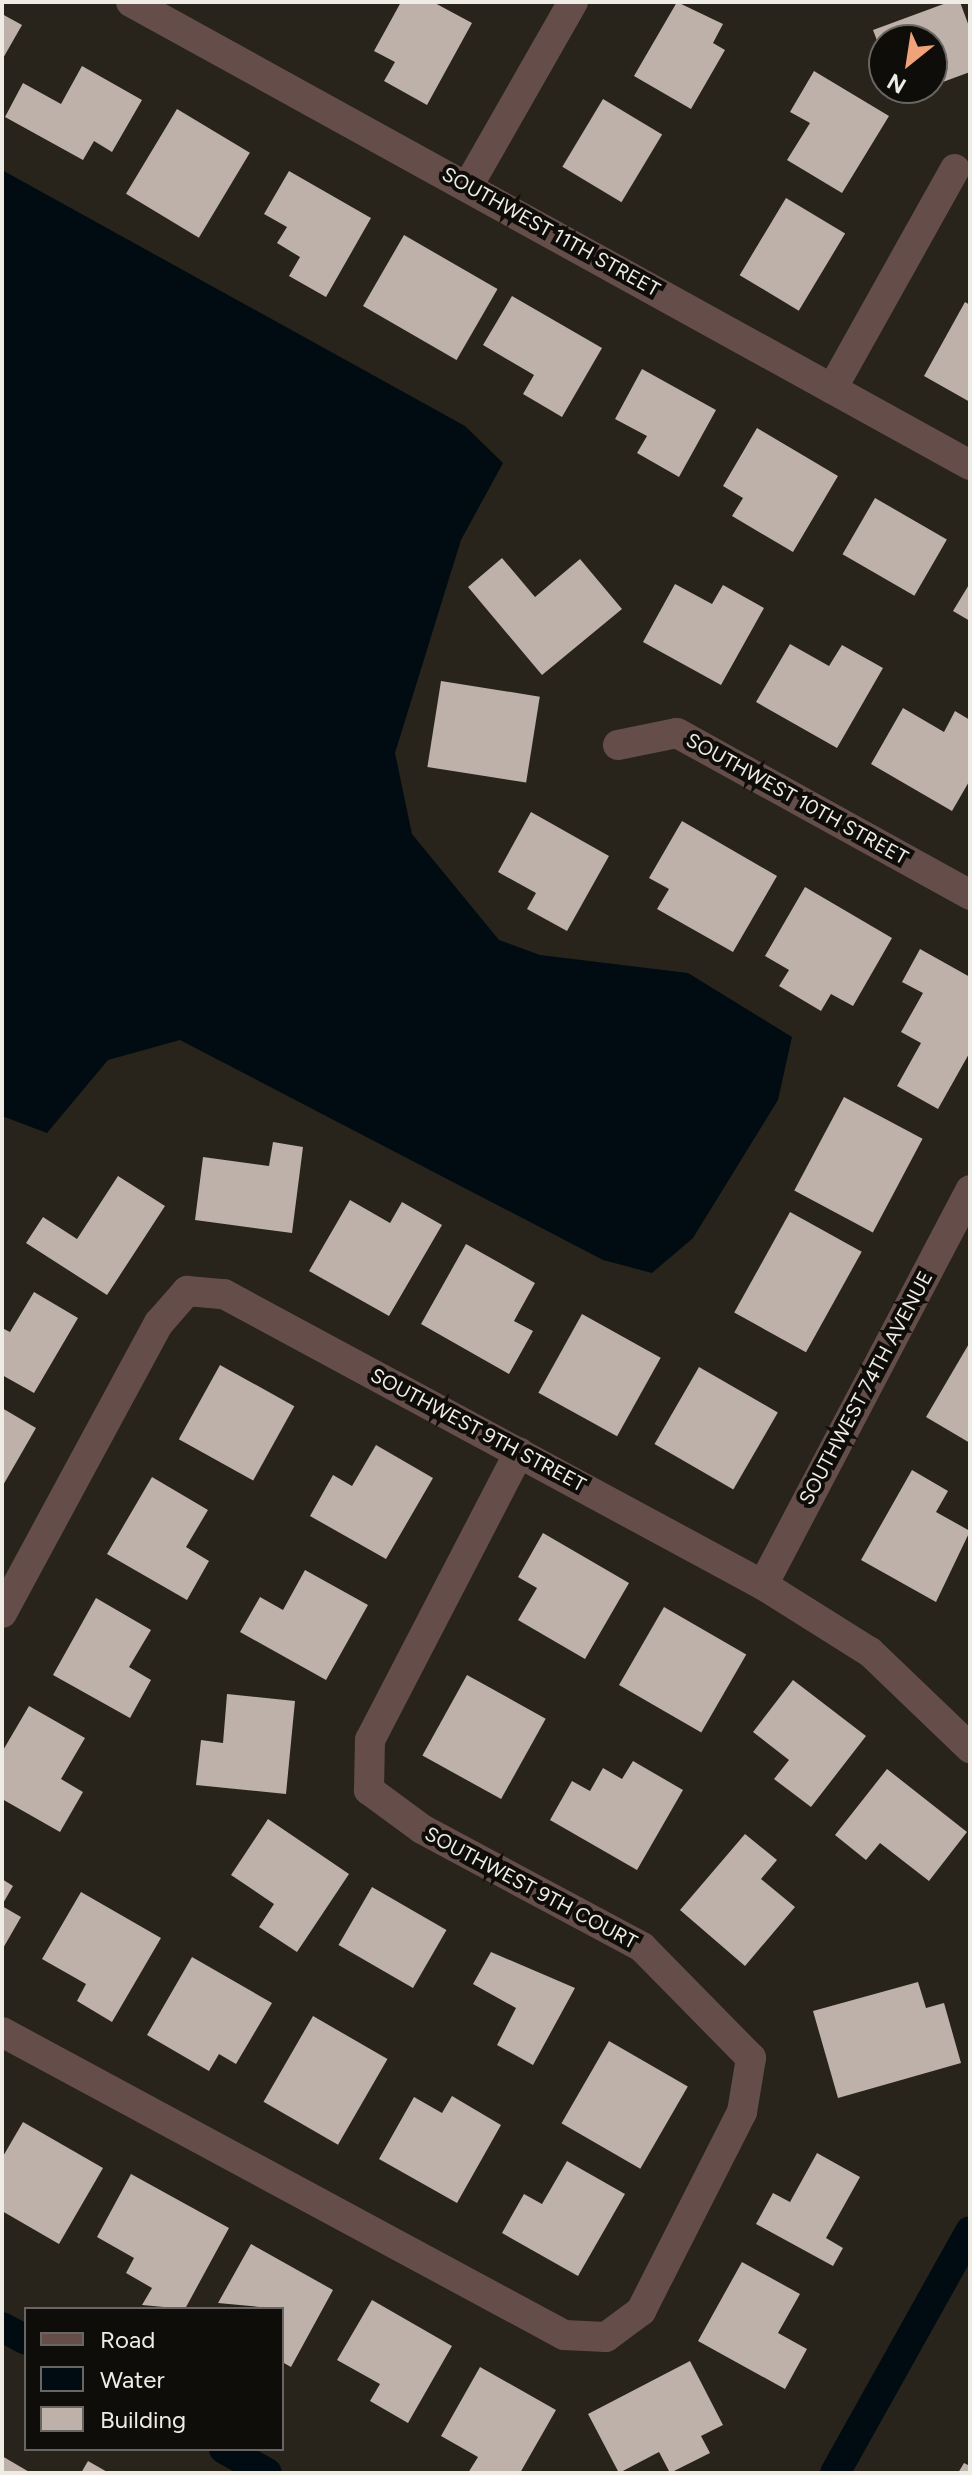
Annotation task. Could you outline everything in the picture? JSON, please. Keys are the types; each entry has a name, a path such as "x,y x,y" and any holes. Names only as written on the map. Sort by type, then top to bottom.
{"street":[{"name":"SOUTHWEST 11TH STREET","path":"131,2 970,465"},
{"path":"468,186 573,2"},
{"path":"832,389 955,169"},
{"name":"SOUTHWEST 10TH STREET","path":"618,745 677,733 970,895"},
{"name":"SOUTHWEST 74TH AVENUE","path":"763,1585 970,1190"},
{"name":"SOUTHWEST 9TH STREET","path":"2,1613 159,1323 187,1291 224,1294 763,1585 870,1652 970,1748"},
{"name":"SOUTHWEST 9TH COURT","path":"2,2032 564,2335 606,2337 641,2311 742,2112 751,2058 642,1947 422,1829 369,1790 370,1740 519,1452"}],"water":[{"path":"2,170 465,426 503,463 461,540 395,753 412,834 499,940 540,955 688,973 792,1037 778,1100 693,1238 652,1273 603,1260 180,1040 108,1060 47,1133 2,1116"}],"building":[{"path":"401,2 433,2 472,23 427,105 384,81 395,62 374,51"},
{"path":"677,2 723,24 713,43 725,50 691,109 634,76"},
{"path":"949,2 960,2 970,29 970,72 948,80 948,24 889,24"},
{"path":"2,14 22,25 2,60"},
{"path":"82,66 142,100 112,152 94,141 83,160 5,117 23,83 61,104"},
{"path":"814,71 889,116 842,193 787,160 810,123 790,112"},
{"path":"603,99 662,135 621,202 562,167"},
{"path":"177,109 250,153 199,238 126,194"},
{"path":"289,171 371,218 326,297 289,276 300,257 277,243 287,227 264,214"},
{"path":"786,198 845,234 799,311 740,275"},
{"path":"404,235 498,289 457,360 363,306"},
{"path":"512,296 602,348 562,417 523,394 534,375 483,345"},
{"path":"965,302 970,305 970,402 924,376"},
{"path":"642,369 716,410 679,477 637,453 647,436 615,419"},
{"path":"757,428 838,476 793,552 732,516 743,498 723,486"},
{"path":"875,498 947,540 914,596 842,554"},
{"path":"502,558 535,597 580,559 622,609 542,675 468,587"},
{"path":"970,583 970,621 953,611"},
{"path":"675,584 712,604 723,585 764,608 721,685 643,642"},
{"path":"790,644 829,666 842,645 883,668 837,748 756,702"},
{"path":"441,681 540,697 526,783 427,767"},
{"path":"903,708 944,732 955,711 970,720 970,780 952,811 871,764"},
{"path":"531,812 609,856 567,931 527,909 536,893 498,872"},
{"path":"682,821 777,876 733,952 657,909 669,889 649,878"},
{"path":"805,887 892,938 853,1006 831,994 821,1011 779,986 789,970 765,956"},
{"path":"920,949 970,977 970,1052 938,1109 897,1086 921,1043 901,1032 923,993 902,982"},
{"path":"844,1097 923,1139 873,1232 794,1191"},
{"path":"273,1142 303,1147 292,1233 195,1220 203,1157 269,1166"},
{"path":"118,1176 165,1206 107,1295 26,1243 43,1217 77,1239"},
{"path":"350,1200 390,1223 402,1202 442,1225 389,1316 309,1271"},
{"path":"790,1212 862,1252 806,1352 734,1313"},
{"path":"466,1244 535,1283 514,1321 533,1331 509,1374 421,1324"},
{"path":"34,1292 78,1318 34,1393 2,1375 2,1328 10,1332"},
{"path":"582,1314 661,1358 617,1436 538,1393"},
{"path":"970,1342 970,1443 926,1417"},
{"path":"220,1365 294,1406 253,1481 179,1439"},
{"path":"699,1367 778,1412 733,1490 654,1444"},
{"path":"2,1408 36,1428 2,1487"},
{"path":"376,1445 433,1478 386,1559 310,1516 333,1475 352,1486"},
{"path":"912,1470 948,1491 936,1512 970,1531 936,1602 861,1560"},
{"path":"152,1477 208,1510 186,1547 209,1561 187,1600 107,1554"},
{"path":"543,1533 629,1583 585,1659 518,1620 537,1588 518,1577"},
{"path":"305,1570 368,1605 326,1680 240,1632 260,1597 283,1610"},
{"path":"96,1598 151,1630 129,1667 151,1680 130,1718 53,1675"},
{"path":"664,1607 746,1654 701,1732 619,1685"},
{"path":"467,1675 546,1719 501,1799 422,1755"},
{"path":"793,1680 866,1736 811,1807 774,1779 789,1760 753,1732"},
{"path":"227,1694 295,1701 286,1794 196,1785 201,1740 223,1743"},
{"path":"29,1706 85,1738 61,1779 83,1792 60,1832 2,1799 2,1752"},
{"path":"633,1761 683,1790 637,1870 550,1820 572,1781 590,1791 603,1768 622,1779"},
{"path":"887,1769 967,1832 929,1881 880,1843 866,1860 835,1835"},
{"path":"268,1819 349,1874 297,1952 259,1927 274,1904 231,1875"},
{"path":"745,1834 777,1860 761,1879 795,1907 745,1966 680,1910"},
{"path":"2,1879 13,1886 2,1905"},
{"path":"372,1887 446,1930 413,1988 338,1945"},
{"path":"81,1892 161,1938 112,2022 77,2001 86,1984 42,1959"},
{"path":"2,1906 21,1917 2,1950"},
{"path":"491,1952 575,1988 533,2065 497,2045 516,2008 473,1984"},
{"path":"192,1957 272,2003 236,2064 219,2054 209,2071 147,2035"},
{"path":"918,1982 926,2008 944,2003 961,2063 838,2098 813,2011"},
{"path":"313,2016 387,2059 338,2145 264,2102"},
{"path":"609,2041 688,2086 640,2169 562,2123"},
{"path":"452,2096 501,2125 457,2203 379,2159 414,2097 442,2113"},
{"path":"23,2122 103,2168 59,2244 2,2211 2,2158"},
{"path":"817,2153 860,2177 826,2238 843,2248 833,2266 756,2224 773,2193 790,2202"},
{"path":"567,2161 625,2194 578,2276 502,2233 524,2194 542,2204"},
{"path":"131,2174 229,2228 186,2307 142,2305 152,2288 126,2273 134,2258 97,2237"},
{"path":"251,2244 333,2290 291,2367 284,2363 284,2307 218,2303"},
{"path":"742,2262 800,2294 778,2333 807,2349 785,2389 698,2341"},
{"path":"372,2300 452,2346 408,2423 370,2401 380,2384 337,2360"},
{"path":"690,2361 723,2425 701,2436 710,2453 670,2473 659,2452 619,2473 588,2414"},
{"path":"480,2367 556,2410 520,2473 468,2473 478,2457 441,2436"},
{"path":"2,2456 31,2473 2,2473"},
{"path":"88,2461 109,2473 81,2473"},
{"path":"964,2463 970,2466 970,2473 958,2473"}],"waterway":[{"path":"835,2473 970,2231"},
{"path":"2,2327 24,2339"},
{"path":"228,2451 267,2473"}]}
